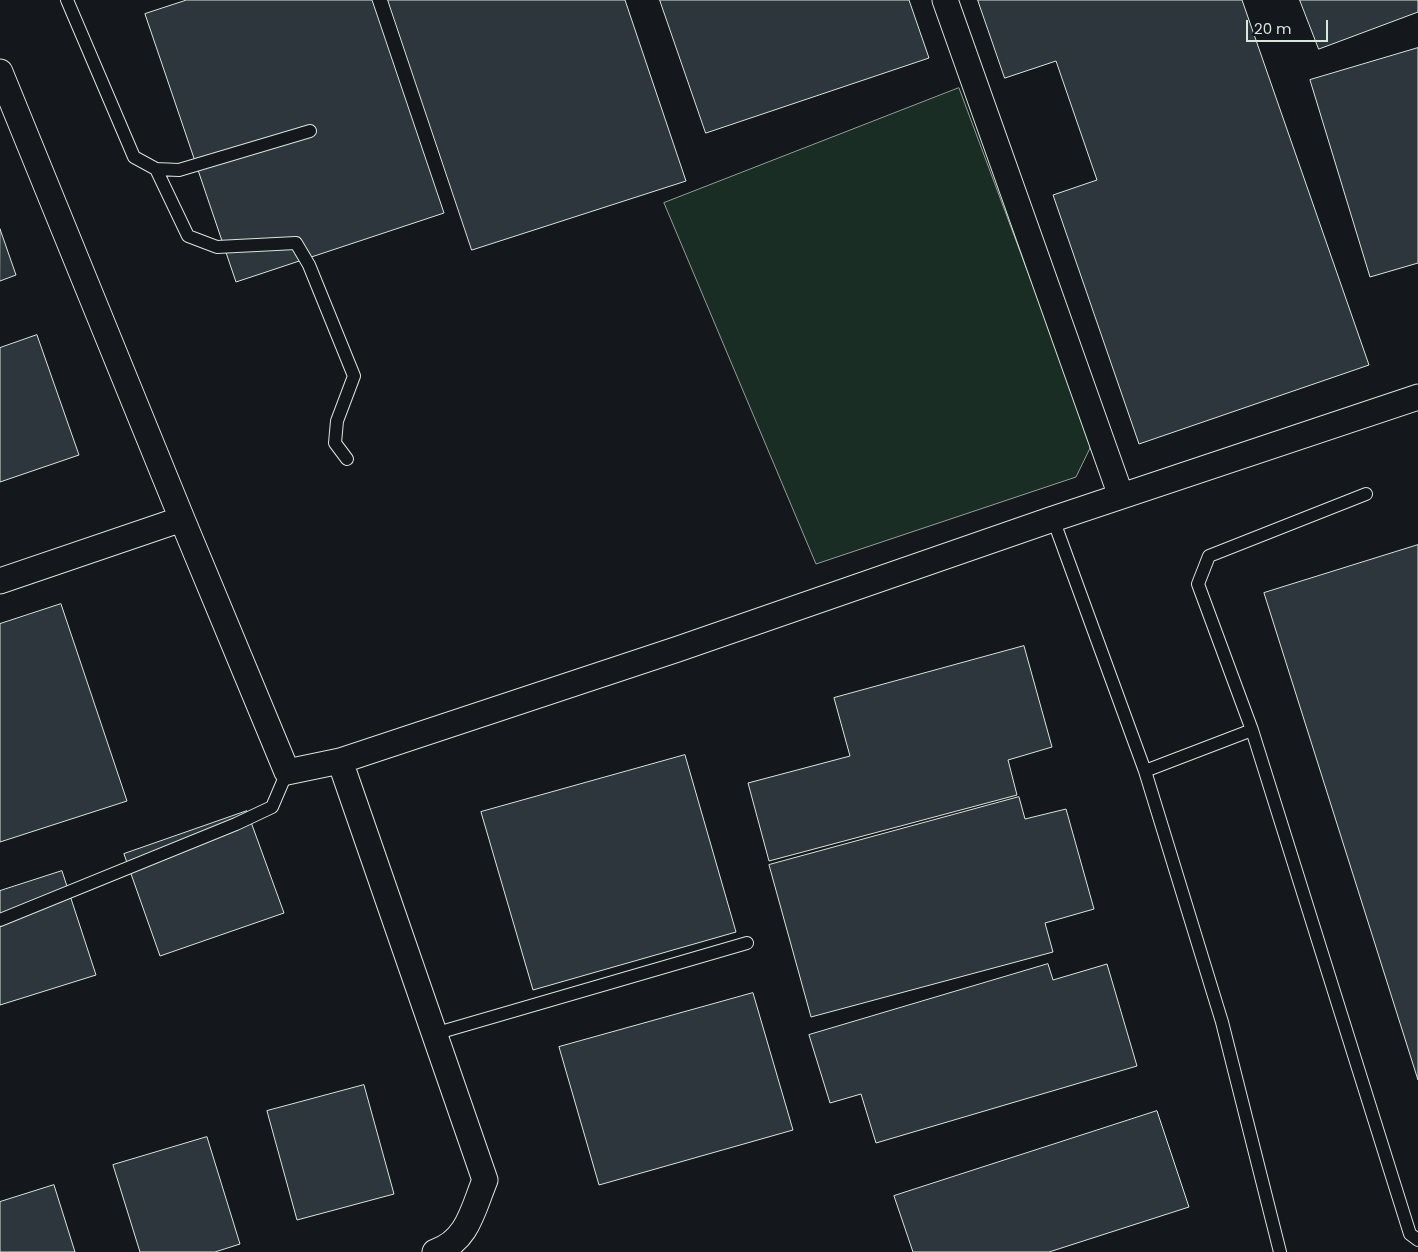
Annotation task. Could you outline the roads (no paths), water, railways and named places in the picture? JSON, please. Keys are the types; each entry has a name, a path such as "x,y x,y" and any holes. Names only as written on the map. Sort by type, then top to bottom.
{"street":[{"path":"945,0 1121,496"},
{"path":"0,72 287,772 340,761 678,649 1053,519 1418,397"},
{"path":"0,581 182,519"},
{"path":"340,761 485,1180 466,1229 448,1248 435,1252"}],"lane":[{"path":"67,0 134,157 156,169 179,170 310,131"},
{"path":"156,169 188,236 217,247 296,243 309,265 354,376 337,422 336,443 347,459"},
{"path":"1366,494 1209,556 1198,584 1252,730 1410,1234 1418,1240"},
{"path":"1053,519 1146,772 1222,1022 1280,1252"},
{"path":"1146,772 1252,730"},
{"path":"0,920 236,824 272,807 287,772"},
{"path":"434,1034 747,943"}]}
